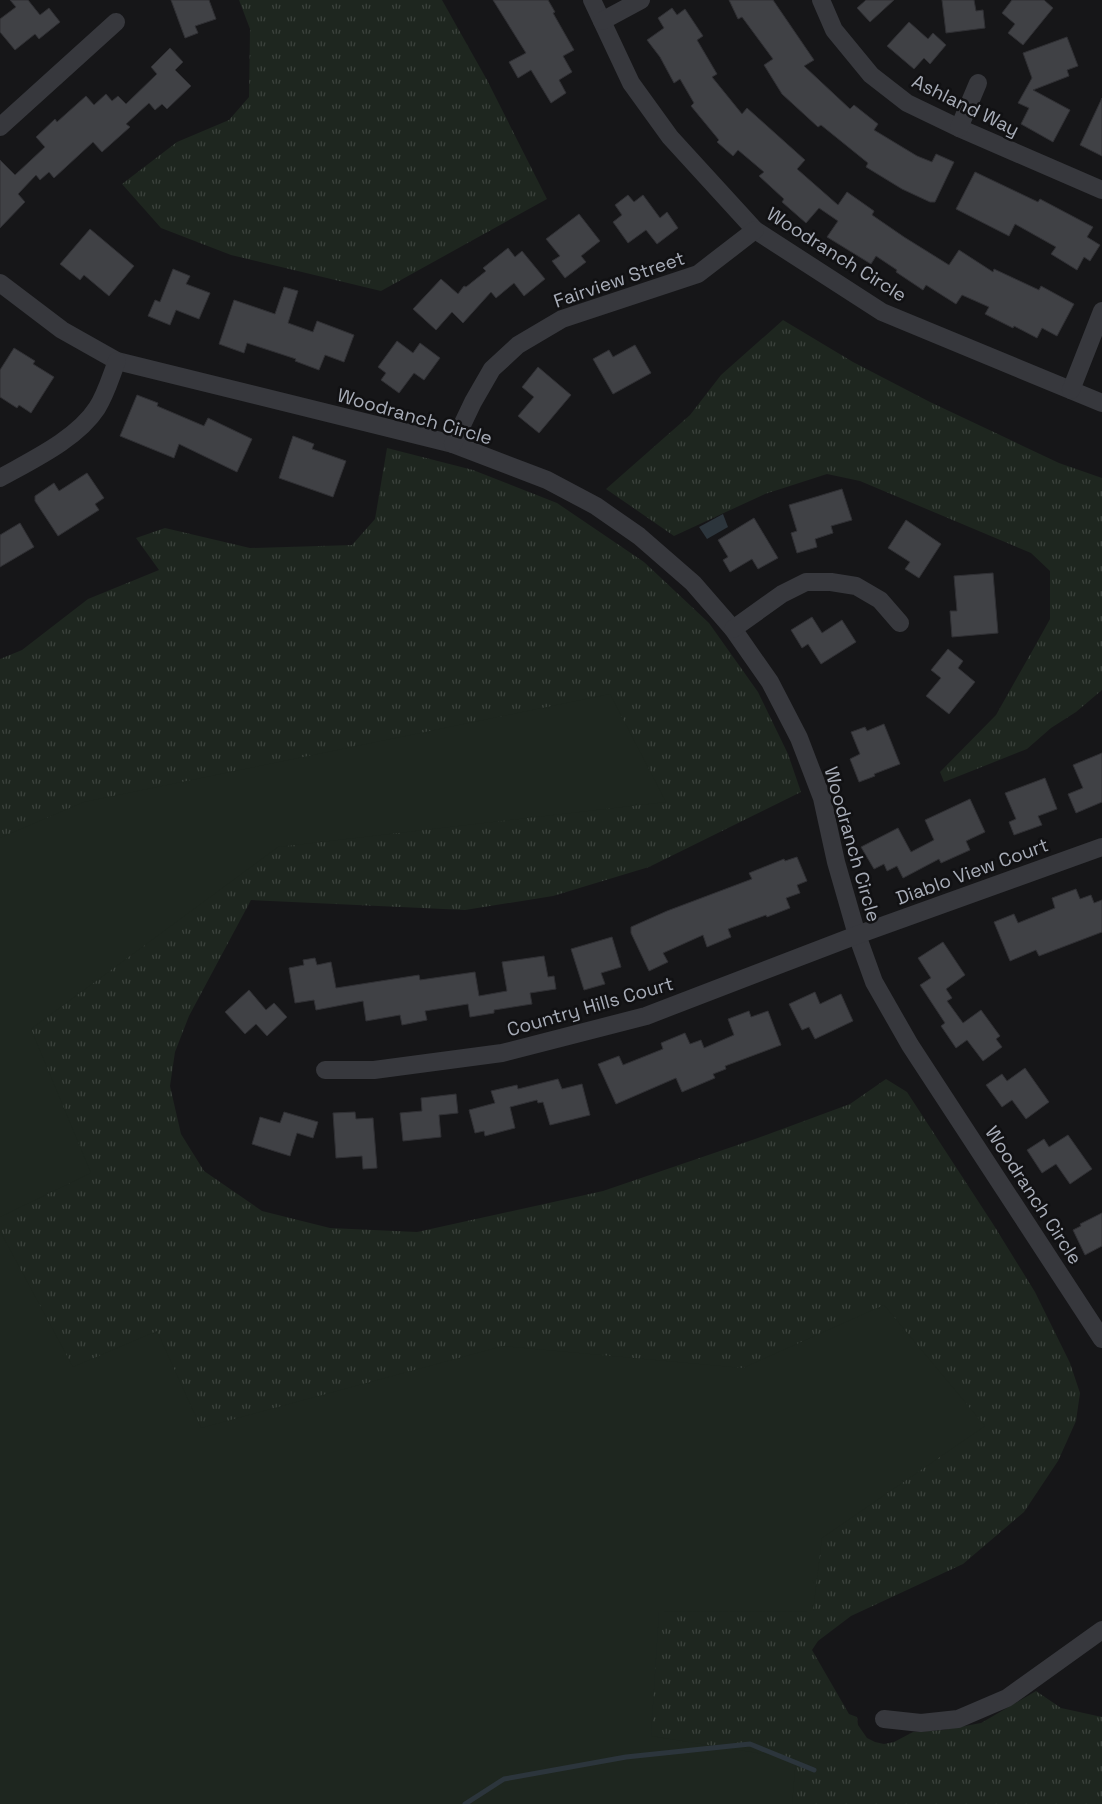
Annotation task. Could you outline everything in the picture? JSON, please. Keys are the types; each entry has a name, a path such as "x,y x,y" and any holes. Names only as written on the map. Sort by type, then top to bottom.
{"street":[{"name":"Woodranch Circle","path":"592,0 631,83 670,137 755,230 882,312 1102,403"},
{"path":"602,21 641,0"},
{"name":"Ashland Way","path":"821,0 834,30 871,75 907,103 959,128 1102,190"},
{"path":"0,127 116,22"},
{"path":"959,128 978,83"},
{"name":"Fairview Street","path":"453,444 473,402 492,370 518,345 562,319 698,274 755,230"},
{"name":"Woodranch Circle","path":"0,283 62,330 118,361 453,444 547,480 596,506 639,536 693,583 734,629 770,682 798,738 822,798 836,862 856,935 874,982 910,1045 1096,1315 1102,1339"},
{"path":"1071,390 1102,312"},
{"path":"0,478 55,446 83,425 98,408 118,361"},
{"path":"734,629 782,594 806,582 831,582 856,586 880,600 900,623"},
{"name":"Diablo View Court","path":"856,935 1102,848"},
{"name":"Country Hills Court","path":"325,1070 374,1070 502,1053 646,1016 856,935"},
{"path":"884,1719 921,1723 958,1719 1007,1698 1102,1630"}],"green space":[{"path":"239,0 442,0 487,80 547,199 381,291 231,255 161,228 122,184 177,142 229,120 249,97 250,29"},
{"path":"783,320 853,362 930,402 1059,463 1102,478 1102,690 1076,712 1051,728 1027,749 944,782 940,772 996,715 1050,619 1050,571 1031,553 860,481 827,474 765,494 674,536 606,489 690,415 721,375"},
{"path":"387,448 473,470 557,503 644,562 709,623 758,692 788,754 801,792 649,867 553,896 465,910 251,900 189,1016 175,1052 170,1086 181,1134 204,1171 262,1211 330,1228 417,1232 603,1191 850,1104 886,1079 907,1092 1035,1292 1070,1363 1080,1393 1076,1421 1058,1461 1024,1512 963,1564 851,1616 818,1641 812,1650 849,1714 857,1717 858,1725 867,1738 875,1742 884,1744 894,1742 913,1732 943,1730 981,1723 1036,1691 1061,1708 1102,1717 1102,1804 0,1804 0,659 22,650 88,599 159,570 136,538 165,528 250,548 352,545 375,519"},
{"path":"610,694 666,802 278,847 31,1029 91,1173 0,1217 0,838 84,802"},
{"path":"0,1231 73,1367 157,1331 201,1428 503,1346 743,1368 884,1305 985,1426 822,1538 813,1611 659,1612 651,1736 796,1759 792,1804 0,1804"}],"shaded area":[{"path":"723,514 728,527 707,539 699,527"}],"building":[{"path":"10,0 28,0 40,15 49,8 60,22 39,39 35,34 15,50 0,32 0,19 16,7"},
{"path":"171,0 209,0 216,19 195,26 198,33 185,38"},
{"path":"493,0 548,0 555,12 553,13 574,50 563,56 572,72 559,80 566,93 551,103 531,70 518,78 509,62 526,53"},
{"path":"729,0 773,0 814,60 804,66 850,109 854,105 878,124 874,130 917,156 932,162 936,154 954,162 935,202 930,202 902,189 866,167 868,163 821,125 818,127 782,94 764,65 773,59 742,17 738,19"},
{"path":"866,0 894,0 870,22 857,8"},
{"path":"942,0 974,0 976,11 983,10 985,28 946,33"},
{"path":"1012,0 1044,0 1053,8 1023,45 1008,33 1015,24 1002,13"},
{"path":"672,8 677,15 685,9 703,36 697,40 717,74 712,77 742,114 747,108 805,160 797,169 838,205 847,192 874,211 872,215 949,265 959,250 993,272 994,269 1039,290 1041,286 1074,304 1057,336 1042,328 1037,338 985,314 989,307 962,295 956,304 926,285 923,290 876,256 871,264 827,237 838,221 819,208 806,223 782,202 784,199 759,176 764,172 738,150 733,156 717,142 719,140 691,106 694,103 680,79 674,83 660,57 647,40 664,28 658,18"},
{"path":"909,22 928,39 933,33 946,45 930,64 924,58 914,69 887,46"},
{"path":"1067,37 1078,66 1067,70 1069,76 1033,90 1070,110 1053,142 1021,124 1029,108 1018,103 1032,78 1023,53"},
{"path":"170,48 183,62 175,70 191,86 167,109 162,104 155,110 149,103 126,124 130,127 102,152 93,142 54,178 49,172 40,180 36,175 18,194 25,202 0,228 0,160 15,175 45,147 36,137 55,119 57,122 86,96 94,105 106,94 112,101 118,96 126,104 157,74 151,67"},
{"path":"1102,98 1102,156 1080,145"},
{"path":"975,172 1038,202 1040,199 1093,227 1087,237 1100,245 1090,261 1084,257 1077,270 1051,254 1056,247 1015,224 1009,236 956,209"},
{"path":"628,195 634,202 643,195 660,218 667,212 678,228 657,244 646,230 628,243 613,222 622,215 615,205"},
{"path":"579,214 600,241 581,256 586,262 565,278 552,261 560,256 546,239"},
{"path":"90,229 134,266 109,296 84,275 80,280 60,264"},
{"path":"508,248 515,257 522,251 545,279 524,296 514,283 496,298 491,292 463,323 452,312 436,330 413,309 441,279 458,294 464,286 466,287 486,271 483,268"},
{"path":"173,269 190,276 186,284 210,293 199,319 176,310 170,325 148,316 155,300 160,302"},
{"path":"284,287 298,291 288,323 313,332 317,321 354,335 344,362 325,355 319,370 295,361 296,359 247,343 244,353 219,344 234,300 275,314"},
{"path":"397,341 413,353 420,343 440,358 424,380 414,373 399,393 381,380 386,373 378,367"},
{"path":"635,345 651,373 613,394 593,359 609,350 613,357"},
{"path":"14,348 35,361 33,364 54,377 31,413 19,405 17,408 0,397 0,370"},
{"path":"538,367 571,395 539,433 518,416 534,397 522,387"},
{"path":"137,395 158,403 157,406 204,426 208,418 252,439 237,472 179,444 174,458 120,436"},
{"path":"293,436 314,444 312,449 346,461 333,497 279,478"},
{"path":"87,473 104,498 95,504 99,510 58,536 35,501 35,496 54,483 59,491"},
{"path":"842,489 852,520 831,526 833,533 815,539 817,547 797,553 791,533 797,531 789,505"},
{"path":"754,518 778,558 758,569 752,559 730,572 723,560 728,557 718,540"},
{"path":"906,520 941,544 919,578 905,569 910,562 888,548"},
{"path":"20,523 34,547 0,567 0,535"},
{"path":"993,573 998,633 952,637 950,611 957,611 954,576"},
{"path":"812,617 822,633 842,620 856,642 821,664 808,644 802,648 791,630"},
{"path":"948,649 963,661 958,668 975,682 949,714 926,696 941,678 931,670"},
{"path":"884,724 900,764 859,782 850,759 860,754 851,732 865,727 867,731"},
{"path":"1102,753 1102,802 1076,813 1068,794 1083,788 1073,765"},
{"path":"1045,778 1057,809 1038,816 1042,825 1014,835 1009,822 1016,819 1005,793"},
{"path":"970,799 985,832 966,841 970,850 941,863 939,859 903,878 897,866 887,871 884,864 874,869 861,847 898,828 911,852 934,840 925,820"},
{"path":"797,857 807,881 797,885 800,893 786,898 790,908 728,929 731,937 707,947 703,935 663,953 668,962 649,971 631,933 631,927 667,911 752,879 749,873 784,859 785,861"},
{"path":"1076,889 1080,899 1091,895 1094,903 1102,900 1102,932 1039,956 1036,950 1010,961 994,922 1014,914 1018,923 1055,908 1052,898"},
{"path":"612,937 621,967 601,973 605,984 584,990 571,949"},
{"path":"943,942 965,975 946,989 952,998 947,1001 963,1023 981,1010 1000,1036 996,1039 1002,1047 983,1061 967,1040 956,1048 941,1026 945,1023 920,985 931,978 918,958"},
{"path":"544,956 548,977 554,976 556,989 530,993 532,1004 494,1010 494,1013 470,1017 468,1004 425,1011 427,1020 402,1025 400,1015 366,1021 363,1001 316,1010 314,1000 295,1003 289,968 304,965 303,960 315,958 317,965 331,962 336,988 419,975 420,980 475,972 479,996 507,991 502,962"},
{"path":"249,990 266,1010 274,1003 287,1017 267,1036 256,1024 245,1034 225,1012"},
{"path":"815,992 820,1004 841,994 853,1021 815,1039 809,1027 802,1030 789,1004"},
{"path":"749,1011 751,1017 768,1011 781,1045 725,1066 726,1069 713,1074 715,1078 682,1092 676,1078 616,1104 598,1064 619,1056 623,1065 663,1049 661,1043 685,1033 690,1044 701,1040 704,1048 734,1035 728,1019"},
{"path":"1025,1068 1049,1102 1026,1119 1012,1100 1002,1107 986,1085 1002,1074 1007,1081"},
{"path":"558,1079 562,1089 582,1084 590,1115 550,1125 543,1102 538,1103 537,1100 510,1107 515,1128 485,1136 484,1131 475,1133 469,1110 495,1103 491,1091 517,1085 518,1089"},
{"path":"456,1094 458,1113 439,1115 441,1137 403,1141 400,1113 422,1111 421,1098"},
{"path":"284,1112 318,1122 313,1138 297,1133 290,1156 252,1144 260,1117 280,1123"},
{"path":"355,1112 356,1119 373,1118 377,1168 363,1169 362,1156 336,1158 333,1113"},
{"path":"1068,1135 1092,1169 1070,1184 1056,1164 1042,1173 1027,1150 1044,1139 1049,1147"},
{"path":"1102,1213 1102,1246 1085,1255 1073,1230 1081,1226 1080,1224"}],"waterway":[{"path":"465,1804 504,1779 626,1757 750,1744 814,1770"}]}
